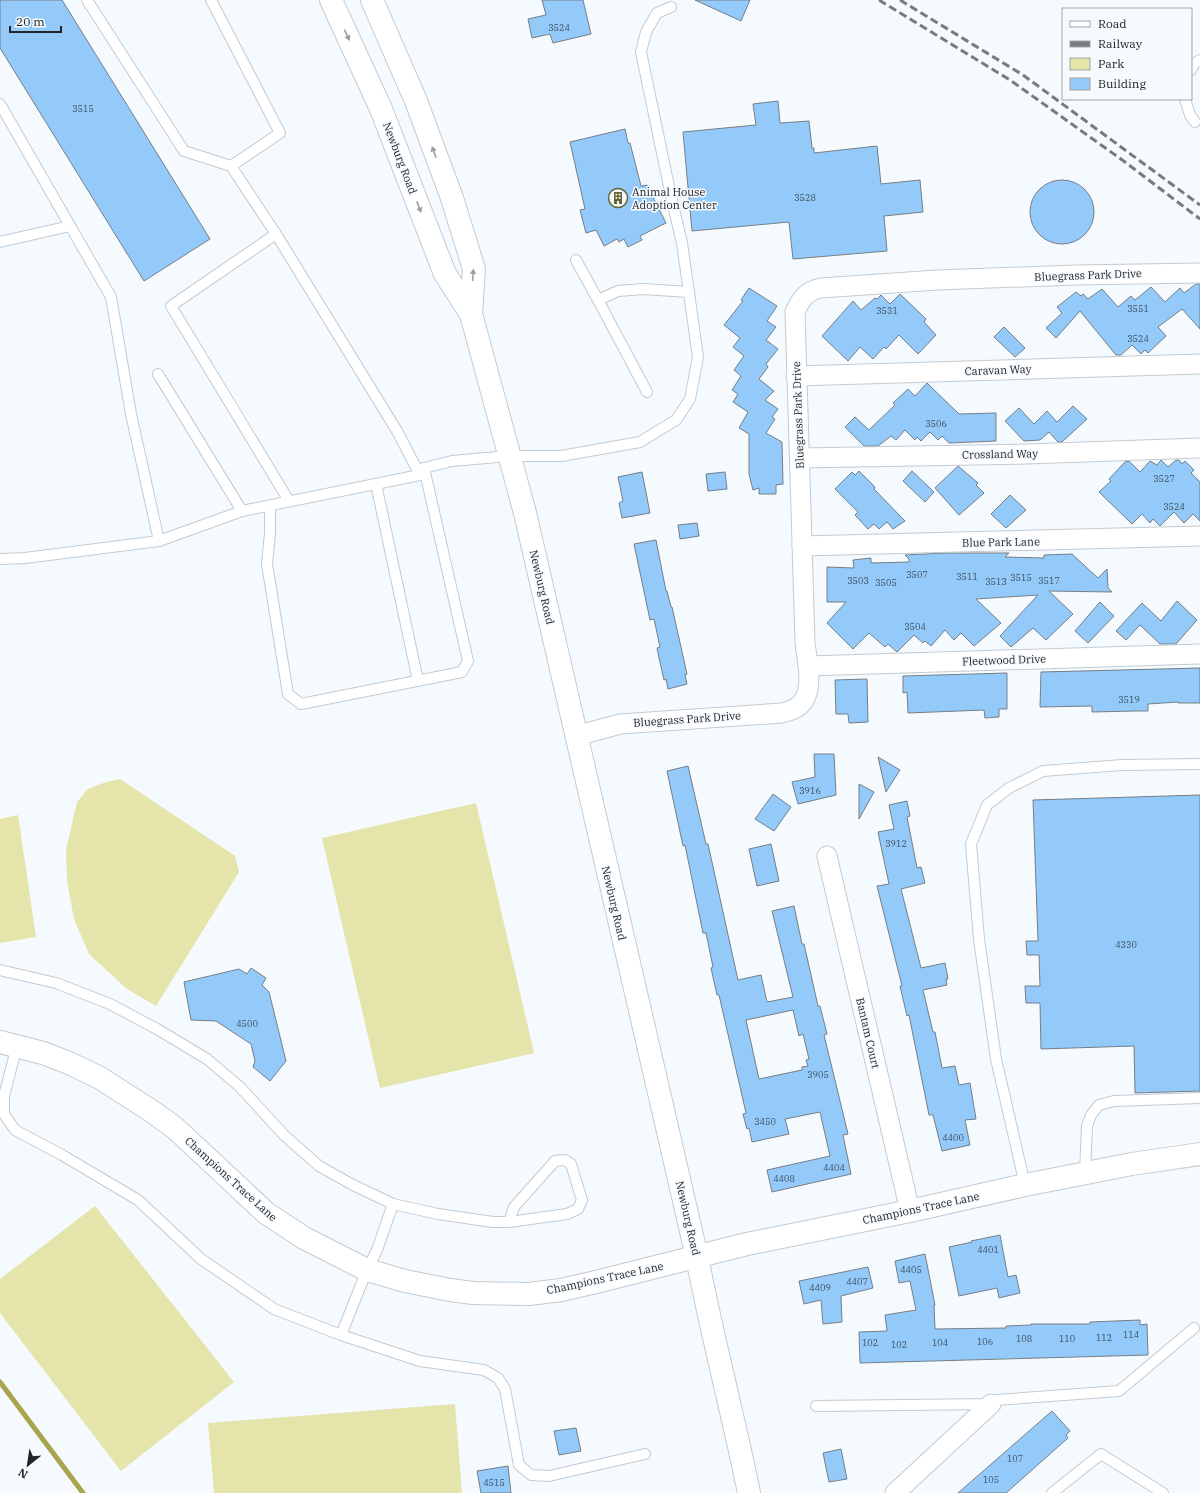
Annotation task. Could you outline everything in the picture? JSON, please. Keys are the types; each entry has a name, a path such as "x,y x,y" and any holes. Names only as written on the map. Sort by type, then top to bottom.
{"main road":[{"name":"Newburg Road","path":"331,0 381,109 445,274 471,314 525,513 610,888 697,1258 704,1297 731,1407 749,1493"},
{"name":"Newburg Road","path":"372,0 416,101 452,198 474,269 471,314"},
{"name":"Champions Trace Lane","path":"9,1044 43,1053 69,1063 93,1075 153,1112 175,1128 266,1213 311,1242 367,1270 405,1281 450,1290 500,1294 529,1294 561,1290 697,1258 747,1244 910,1211 1085,1173 1132,1164 1200,1154"}],"street":[{"name":"Bluegrass Park Drive","path":"576,736 620,724 782,713 793,710 801,704 807,694 810,683 805,642 795,312 800,300 806,294 815,289 937,280 1076,275 1200,273"},
{"name":"Caravan Way","path":"796,376 1200,364"},
{"name":"Crossland Way","path":"800,458 1026,454 1200,448"},
{"name":"Blue Park Lane","path":"802,546 1200,536"},
{"name":"Fleetwood Drive","path":"808,666 1200,654"},
{"name":"Bantam Court","path":"827,856 910,1211"},
{"path":"895,1493 991,1404"}],"lane":[{"path":"87,0 184,151 231,166 276,234 422,472 468,661 462,672 301,704 288,694 267,564 270,533 270,505"},
{"path":"211,0 280,133 231,166"},
{"path":"0,559 25,558 159,541 242,511 376,484 422,472 452,461 509,456 561,456 640,442 676,420 690,399 698,357 682,243 670,193 641,52 646,32 657,13 671,7"},
{"path":"1192,68 1194,64 1200,60"},
{"path":"1185,100 1190,115 1195,122"},
{"path":"0,104 111,297 131,414 159,541"},
{"path":"0,242 70,226"},
{"path":"276,234 171,306 288,501"},
{"path":"576,260 647,392"},
{"path":"598,300 618,291 642,289 689,292"},
{"path":"158,374 242,511"},
{"path":"376,484 418,681"},
{"path":"1025,1185 996,1059 979,939 971,844 987,805 1009,788 1043,771 1122,765 1200,764"},
{"path":"0,970 56,983 110,1004 194,1051 207,1059 240,1087 284,1135 319,1166 353,1185 393,1204 438,1214 493,1222 509,1222 567,1214 578,1209 582,1200 572,1164 565,1160 555,1161 514,1207 509,1222"},
{"path":"9,1044 4,1096 4,1114 15,1130 62,1155 138,1200 201,1259 274,1309 340,1336 420,1361 484,1370 498,1378 505,1389 519,1465 531,1475 549,1476 645,1454"},
{"path":"1085,1173 1087,1126 1091,1115 1099,1105 1114,1101 1200,1098"},
{"path":"340,1336 367,1270 377,1250 393,1204"},
{"path":"816,1406 991,1404 997,1400 1119,1391 1194,1328"},
{"path":"1052,1493 1101,1454 1163,1493"}],"green space":[{"path":"120,779 235,856 239,872 156,1006 127,989 89,954 74,919 67,881 66,850 77,802 88,789 106,782"},
{"path":"476,803 534,1053 380,1088 322,838"},
{"path":"18,815 36,937 0,943 0,819"},
{"path":"95,1206 234,1382 121,1471 0,1313 0,1279"},
{"path":"455,1404 462,1493 214,1493 208,1423"}],"building":[{"path":"0,0 62,0 210,239 144,281 0,48"},
{"path":"542,0 583,0 591,34 553,43 550,34 532,38 528,19 546,15"},
{"path":"695,0 750,0 741,21"},
{"path":"778,101 780,123 809,121 812,148 814,148 814,153 877,146 881,184 920,180 923,212 884,216 887,251 793,259 789,222 692,231 683,132 756,125 753,104"},
{"name":"Animal House Adoption Center","path":"625,129 641,186 647,185 666,223 640,236 642,240 628,247 624,239 619,242 617,239 604,246 596,230 586,233 580,210 585,209 570,142"},
{"path":"1062,180 1074,182 1085,189 1092,200 1094,212 1092,224 1085,235 1074,242 1062,244 1050,242 1039,235 1032,224 1030,212 1032,200 1039,189 1050,182"},
{"path":"1196,284 1200,284 1200,329 1182,309 1158,327 1166,336 1148,353 1145,350 1141,354 1132,345 1121,355 1116,355 1080,311 1056,338 1046,328 1062,313 1057,307 1076,292 1081,296 1083,294 1088,299 1102,289 1118,307 1131,296 1135,300 1151,287 1165,302 1180,288 1184,293"},
{"path":"749,288 777,306 767,321 776,327 766,340 778,349 766,364 768,367 759,379 774,391 765,400 778,409 772,417 775,419 766,433 782,442 783,484 776,485 776,494 759,494 759,488 753,490 749,474 749,434 739,428 748,412 733,402 738,394 732,390 741,376 734,370 744,356 733,347 740,338 724,325 743,301 741,300"},
{"path":"900,294 926,319 924,322 936,335 918,354 899,335 886,349 884,347 873,359 860,347 848,361 822,336 853,301 861,310 881,295 890,304"},
{"path":"1004,327 1025,348 1015,357 994,337"},
{"path":"927,383 959,414 996,413 996,441 949,443 942,436 938,440 930,432 921,441 917,437 915,440 905,430 896,440 891,436 878,446 864,446 845,427 855,417 869,430 895,405 893,403 908,389 915,396"},
{"path":"1073,406 1087,419 1062,442 1058,442 1049,432 1040,440 1024,441 1005,421 1019,408 1034,424 1047,411 1057,422"},
{"path":"1161,460 1168,467 1176,460 1179,460 1182,464 1185,461 1194,470 1191,473 1200,482 1200,521 1193,514 1184,523 1174,512 1160,526 1153,519 1150,523 1142,514 1132,524 1099,492 1111,481 1109,479 1125,462 1129,461 1140,472 1150,461 1157,465"},
{"path":"958,466 978,483 976,485 984,493 959,515 935,488"},
{"path":"859,471 905,521 893,529 887,522 879,529 874,524 868,529 855,515 858,512 835,489 852,472 855,475"},
{"path":"912,471 934,492 925,502 903,481"},
{"path":"642,472 650,513 622,518 619,503 623,501 618,477"},
{"path":"725,472 727,489 708,491 706,474"},
{"path":"1010,495 1026,510 1006,528 991,514"},
{"path":"697,523 699,536 680,539 678,525"},
{"path":"656,540 666,591 672,607 687,674 685,675 687,684 668,689 666,679 664,680 657,648 660,647 654,619 650,620 634,544"},
{"path":"944,553 1009,553 1005,557 1044,558 1044,555 1072,554 1098,578 1107,569 1108,588 1112,592 1049,591 1073,614 1046,640 1033,628 1011,647 1000,636 1038,595 976,599 1001,623 974,646 961,633 954,640 945,630 931,646 925,641 923,643 914,635 897,652 888,644 885,647 869,633 853,649 827,623 846,602 827,602 827,567 854,568 853,560 871,558 871,563 909,562 909,559 905,555"},
{"path":"1177,601 1197,620 1176,644 1160,644 1140,625 1126,640 1116,631 1142,603 1161,621"},
{"path":"1100,602 1114,616 1088,643 1075,631"},
{"path":"1200,668 1200,703 1178,702 1148,704 1148,711 1092,712 1092,706 1040,707 1041,672"},
{"path":"1007,673 1007,709 999,709 999,717 985,718 984,710 908,713 907,692 903,693 903,676"},
{"path":"867,679 868,722 849,723 848,714 836,714 835,680"},
{"path":"814,754 834,754 836,795 798,804 792,782 815,777"},
{"path":"878,757 900,770 886,792"},
{"path":"688,766 706,844 708,844 738,980 761,975 767,1002 793,997 772,911 794,906 802,944 804,944 818,1006 820,1006 827,1034 824,1035 848,1134 843,1135 851,1174 772,1192 767,1170 830,1156 820,1112 785,1119 789,1134 752,1142 749,1128 747,1129 743,1114 746,1113 719,995 717,995 706,933 703,933 685,845 683,846 667,771","holes":["793,1010 799,1036 803,1034 809,1059 806,1060 808,1066 802,1067 802,1070 759,1079 746,1020"]},
{"path":"859,784 874,792 859,819"},
{"path":"773,794 791,807 774,831 755,819"},
{"path":"1200,795 1200,1091 1135,1093 1134,1046 1041,1049 1040,1003 1026,1003 1025,986 1040,986 1039,955 1027,955 1026,941 1038,941 1033,800"},
{"path":"907,801 910,816 907,817 917,868 921,867 925,883 901,889 921,968 945,963 948,979 946,979 947,985 923,990 933,1032 935,1032 942,1068 955,1066 959,1085 970,1083 976,1119 965,1120 970,1145 942,1151 933,1115 929,1115 909,1015 907,1016 900,986 902,986 877,886 889,884 878,832 894,829 889,805"},
{"path":"771,844 779,881 757,886 749,849"},
{"path":"251,968 266,978 262,985 269,992 286,1061 270,1081 253,1067 255,1061 251,1044 216,1021 191,1020 184,982 239,969 247,974"},
{"path":"1000,1235 1008,1277 1016,1275 1020,1293 999,1298 997,1288 959,1296 949,1247"},
{"path":"925,1254 935,1305 935,1329 1006,1328 1006,1326 1031,1324 1090,1324 1090,1322 1140,1320 1140,1325 1147,1324 1148,1355 860,1363 859,1332 887,1331 885,1315 916,1310 910,1281 899,1283 895,1261"},
{"path":"868,1267 873,1288 841,1296 842,1322 823,1324 821,1300 804,1304 799,1281"},
{"path":"1052,1411 1070,1431 1066,1435 1068,1438 1006,1493 958,1493"},
{"path":"576,1428 581,1451 559,1455 554,1431"},
{"path":"841,1449 847,1479 829,1482 823,1453"},
{"path":"508,1466 511,1493 481,1493 477,1471"}],"waterway":[{"path":"0,1382 83,1493"}],"railway":[{"path":"879,0 1010,80 1125,162 1200,219"},
{"path":"900,0 1023,75 1200,205"}],"place":[{"name":"Animal House Adoption Center","path":"618,198"}]}
